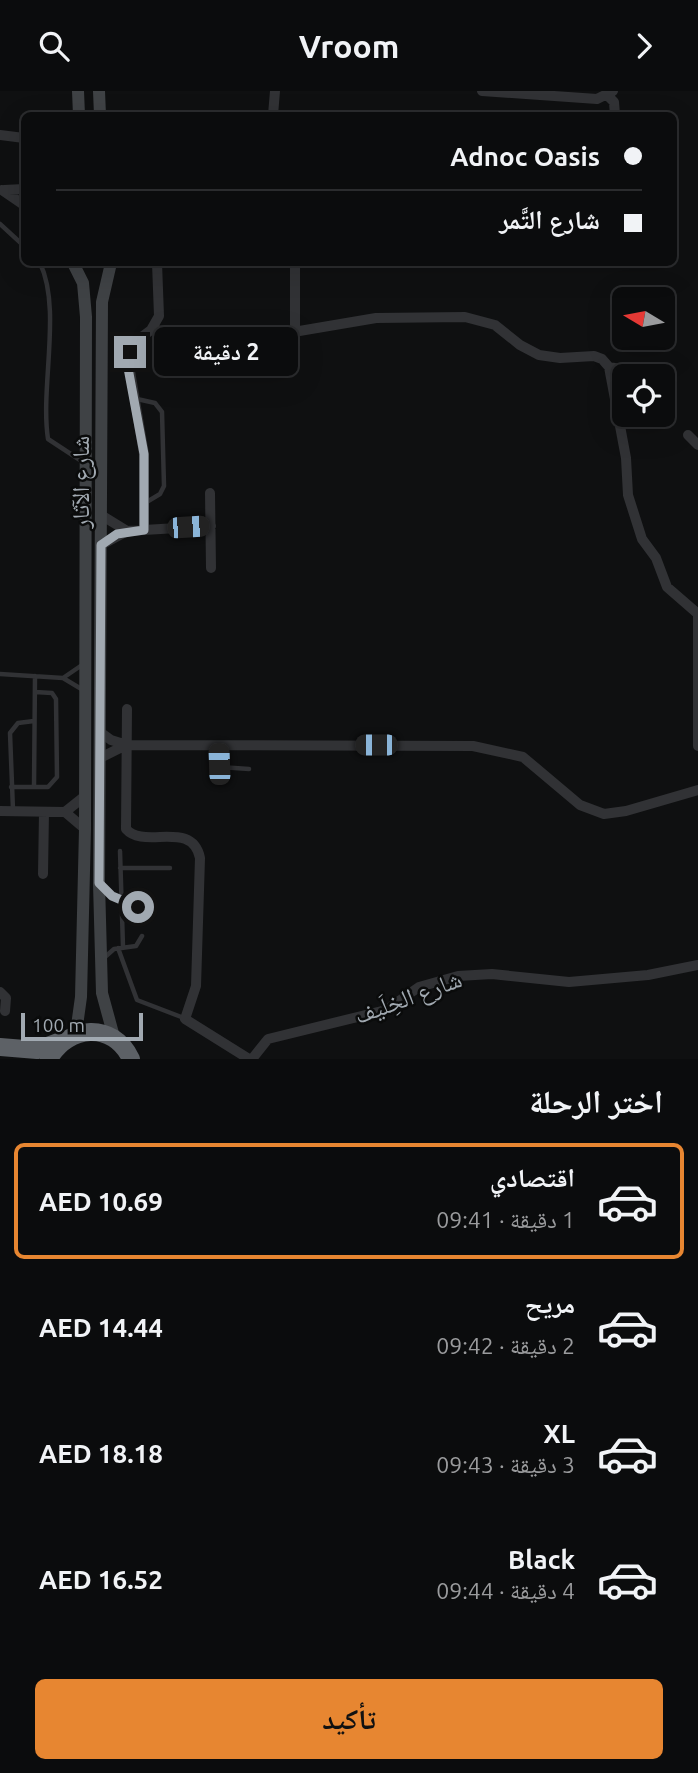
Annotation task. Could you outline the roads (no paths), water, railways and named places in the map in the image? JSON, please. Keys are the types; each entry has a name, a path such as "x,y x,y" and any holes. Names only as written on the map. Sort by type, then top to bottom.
{"highway":[{"path":"0,1047 37,1050 89,1031 114,1037 127,1049 131,1059"},
{"path":"49,1059 70,1036"}],"street":[{"path":"79,91 79,112"},
{"path":"99,91 100,112"},
{"path":"273,112 275,91"},
{"path":"482,91 590,99 611,93 615,112"},
{"path":"0,135 21,138"},
{"path":"1,190 21,189"},
{"path":"1,190 21,203"},
{"name":"شارع الآثار","path":"70,1036 82,997 87,657 86,298 83,283 74,266"},
{"name":"شارع الآثار","path":"110,266 102,302 99,883 101,971 105,1011 114,1037"},
{"path":"144,530 144,454 128,359 135,342 151,330 160,308 157,266"},
{"path":"295,266 295,331"},
{"path":"151,330 254,337 376,318 465,317 495,325 520,345 540,355 560,358 594,356 602,359 609,367 626,458 628,495 642,539 656,558 667,587 698,615 698,746"},
{"path":"688,435 698,445"},
{"path":"210,493 211,568"},
{"path":"101,515 127,531"},
{"path":"101,545 127,531 211,526"},
{"path":"127,709 125,825 128,832 135,835 184,838 198,851 196,986 185,1019 250,1059"},
{"path":"100,732 111,740 127,745 454,745 523,757 569,797 604,814 626,811 698,790"},
{"path":"100,758 127,745"},
{"path":"0,811 65,812 85,796"},
{"path":"43,874 44,812"},
{"path":"65,812 85,829"},
{"name":"شارع الخِلَيف","path":"250,1059 262,1045 275,1036 386,1010 411,991 467,975 492,974 569,982 648,975 698,965"},
{"path":"0,992 6,1000 6,1011"}],"lane":[{"path":"0,224 21,243"},
{"path":"41,266 46,283 48,322 48,439 85,463"},
{"path":"136,399 155,403 162,412 164,486 160,494 145,503"},
{"path":"63,678 77,670 87,657"},
{"path":"0,674 63,678 85,692"},
{"path":"34,787 35,676"},
{"path":"11,787 51,785 57,773 57,699 52,693 35,692"},
{"path":"13,811 10,733 18,723 34,721"},
{"path":"219,745 220,767 248,769"},
{"path":"120,851 120,948 137,1000 185,1019"},
{"path":"120,868 170,869"},
{"path":"99,883 107,893 138,907 142,913"},
{"path":"101,971 105,955 120,948 136,946 142,936"}]}
